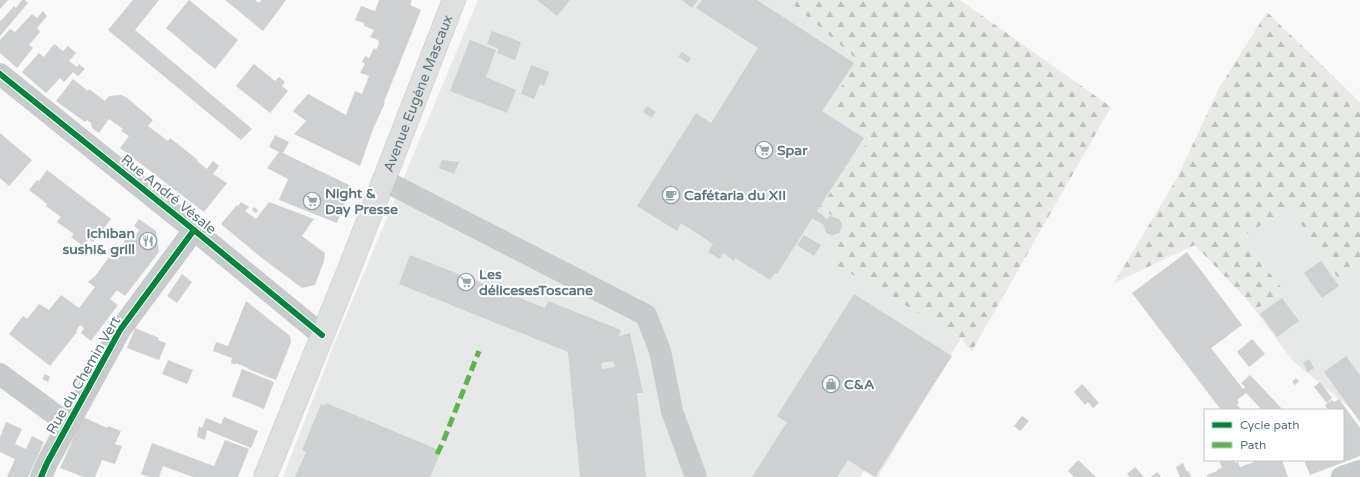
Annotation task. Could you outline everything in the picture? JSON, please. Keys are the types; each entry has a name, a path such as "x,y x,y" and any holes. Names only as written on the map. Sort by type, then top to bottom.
{"main road":[{"name":"Avenue Eugène Mascaux","path":"265,477 350,267 454,0"}],"street":[{"name":"Rue André Vésale","path":"0,74 322,335"},
{"path":"383,180 646,315 660,351 672,411 696,477"},
{"name":"Rue du Chemin Vert","path":"41,477 47,463 120,330 194,230"},
{"path":"0,374 68,424"},
{"path":"1342,477 1360,470"}],"shaded area":[{"path":"478,0 788,0 859,61 826,109 871,138 820,207 847,226 831,262 961,338 878,477 864,471 860,477 283,477 335,342"},
{"path":"1290,208 1340,281 1360,270 1360,403 1351,409 1292,360 1255,310 1284,291 1241,237"}],"green space":[{"path":"788,0 960,0 1111,107 972,351 961,338 831,262 847,226 820,207 871,138 826,109 859,61"},
{"path":"1267,12 1360,102 1360,270 1340,281 1290,208 1241,237 1284,291 1255,310 1195,245 1114,283 1177,178 1219,88"}],"building":[{"path":"0,0 8,0 0,9"},
{"path":"22,0 25,0 28,3 0,36 0,20 1,21 14,6 16,8"},
{"path":"133,0 159,0 135,30 252,129 241,140 108,30"},
{"path":"189,0 238,40 215,69 166,28"},
{"path":"225,0 255,0 259,3 261,0 286,0 263,31"},
{"path":"379,0 412,0 410,5 421,10 384,102 385,103 373,129 360,166 294,134 306,121 293,111 308,94 346,115 355,91 362,94 369,76 360,73 365,64 362,62 365,56 369,58 374,48 376,50 379,44 378,40 370,37 374,30 364,26 364,23 355,20 361,6 375,11"},
{"path":"537,0 570,0 557,16"},
{"path":"682,0 698,0 692,8"},
{"name":"Spar","path":"702,0 757,0 854,63 822,111 864,138 817,211 827,219 830,216 839,219 842,227 839,233 832,235 826,233 823,224 812,219 777,274 775,273 770,280 735,258 734,261 723,253 720,259 708,252 713,244 681,223 677,231 637,206 696,113 711,123 758,48 696,8"},
{"path":"43,11 47,16 37,28 40,32 29,45 33,48 17,68 0,53 0,40 10,29 15,32 32,14 37,18"},
{"path":"492,31 521,42 515,60 497,53 499,49 487,44"},
{"path":"470,40 496,50 486,77 516,90 507,113 450,91"},
{"path":"54,44 63,51 68,46 76,53 69,61 77,67 79,64 85,69 78,76 73,72 64,82 60,78 46,93 22,72 39,53 44,57"},
{"path":"682,52 691,58 688,63 678,57"},
{"path":"254,64 275,81 279,77 285,82 282,86 288,91 270,113 236,86"},
{"path":"531,65 549,72 544,86 540,84 534,99 521,94"},
{"path":"73,79 88,91 89,89 105,101 109,96 121,95 126,97 153,120 148,126 168,141 170,138 207,169 213,161 219,166 213,174 227,183 204,212 120,148 129,136 121,131 123,129 109,119 99,133 92,128 91,123 87,120 85,122 56,101"},
{"path":"647,106 656,112 652,118 643,112"},
{"path":"0,133 32,160 9,186 0,178"},
{"path":"275,135 289,142 283,153 351,186 337,223 279,200 288,179 267,168 279,152 269,147"},
{"path":"442,160 459,162 454,174 439,168"},
{"path":"47,170 111,219 93,242 88,239 83,246 71,237 74,234 57,222 61,217 46,206 47,204 29,190 37,180 39,181"},
{"path":"241,202 249,207 245,211 256,219 269,202 314,219 302,236 325,253 324,261 315,285 302,288 258,255 221,224"},
{"path":"254,207 258,210 256,213 252,210"},
{"path":"139,219 156,231 159,252 125,296 117,290 110,299 118,305 91,341 81,333 84,328 80,325 76,331 77,332 50,366 9,334 23,316 27,319 39,304 49,310 61,295 79,308 95,287 88,282 96,275 114,250 123,257 125,253 124,240 126,236 136,235 139,230 134,226"},
{"path":"804,235 821,245 814,256 797,245"},
{"path":"1187,252 1242,325 1211,348 1243,389 1245,387 1241,383 1250,375 1282,409 1261,409 1246,393 1237,400 1239,403 1237,405 1241,409 1220,409 1132,293"},
{"path":"410,255 545,308 548,301 621,330 619,336 630,333 643,393 637,393 646,477 580,477 568,352 399,284","holes":["613,361 615,367 602,369 601,363"]},
{"path":"1321,261 1339,286 1322,298 1304,273"},
{"path":"182,274 192,282 177,303 167,296"},
{"path":"854,294 952,356 875,477 848,460 837,477 752,477 787,422 777,416"},
{"path":"1282,298 1299,321 1277,337 1260,314"},
{"path":"246,301 290,336 291,342 276,380 235,363 235,365 231,363 232,358 213,351 216,342 228,346"},
{"path":"135,328 159,338 158,340 166,343 159,360 127,348"},
{"path":"1252,339 1265,354 1249,367 1237,352"},
{"path":"1346,356 1360,375 1360,422 1324,372"},
{"path":"1309,359 1314,368 1308,372 1303,363"},
{"path":"168,360 193,370 187,384 162,374"},
{"path":"242,369 274,382 264,409 232,396"},
{"path":"45,374 50,377 48,382 42,379"},
{"path":"1296,378 1299,381 1295,385 1292,382"},
{"path":"1320,382 1332,398 1327,403 1314,387"},
{"path":"1082,384 1099,403 1093,408 1088,402 1085,405 1074,392"},
{"path":"1339,399 1360,428 1360,456 1310,475 1304,461 1344,461 1344,409 1327,409 1325,405 1332,400 1334,402"},
{"path":"326,403 441,451 430,477 295,477 306,452 302,450 321,404 325,406"},
{"path":"1022,416 1029,421 1020,431 1014,426"},
{"path":"83,417 107,428 108,426 121,431 115,444 122,446 115,464 102,460 95,477 84,477 60,468"},
{"path":"224,417 258,431 251,448 207,430 205,440 197,437 199,426 202,428 206,418 221,424"},
{"path":"6,422 22,429 15,444 26,449 32,436 44,442 28,477 7,477 15,459 0,452 0,437"},
{"path":"225,440 249,449 238,477 193,477 163,466 159,477 149,477 141,474 152,443 214,466"},
{"path":"1078,460 1096,477 1074,477 1068,471"},
{"path":"1219,461 1238,462 1240,467 1254,461 1282,461 1288,477 1207,477 1207,475 1222,468"},
{"path":"1183,463 1187,472 1189,471 1191,477 1180,477 1176,467"},
{"path":"1135,467 1144,477 1130,477 1127,474"},
{"path":"1157,472 1161,477 1151,477"}],"marked path":[{"path":"437,454 479,351"}],"cycle path":[{"path":"0,74 322,335"},
{"path":"41,477 47,463 120,330 194,230"}],"place":[{"name":"Spar","path":"764,150"},
{"name":"Cafétaria du XII","path":"671,195"},
{"name":"Night & Day Presse","path":"312,201"},
{"name":"Ichiban sushi& grill","path":"148,241"},
{"name":"Les délicesesToscane","path":"466,282"},
{"name":"C&A","path":"831,384"}]}
